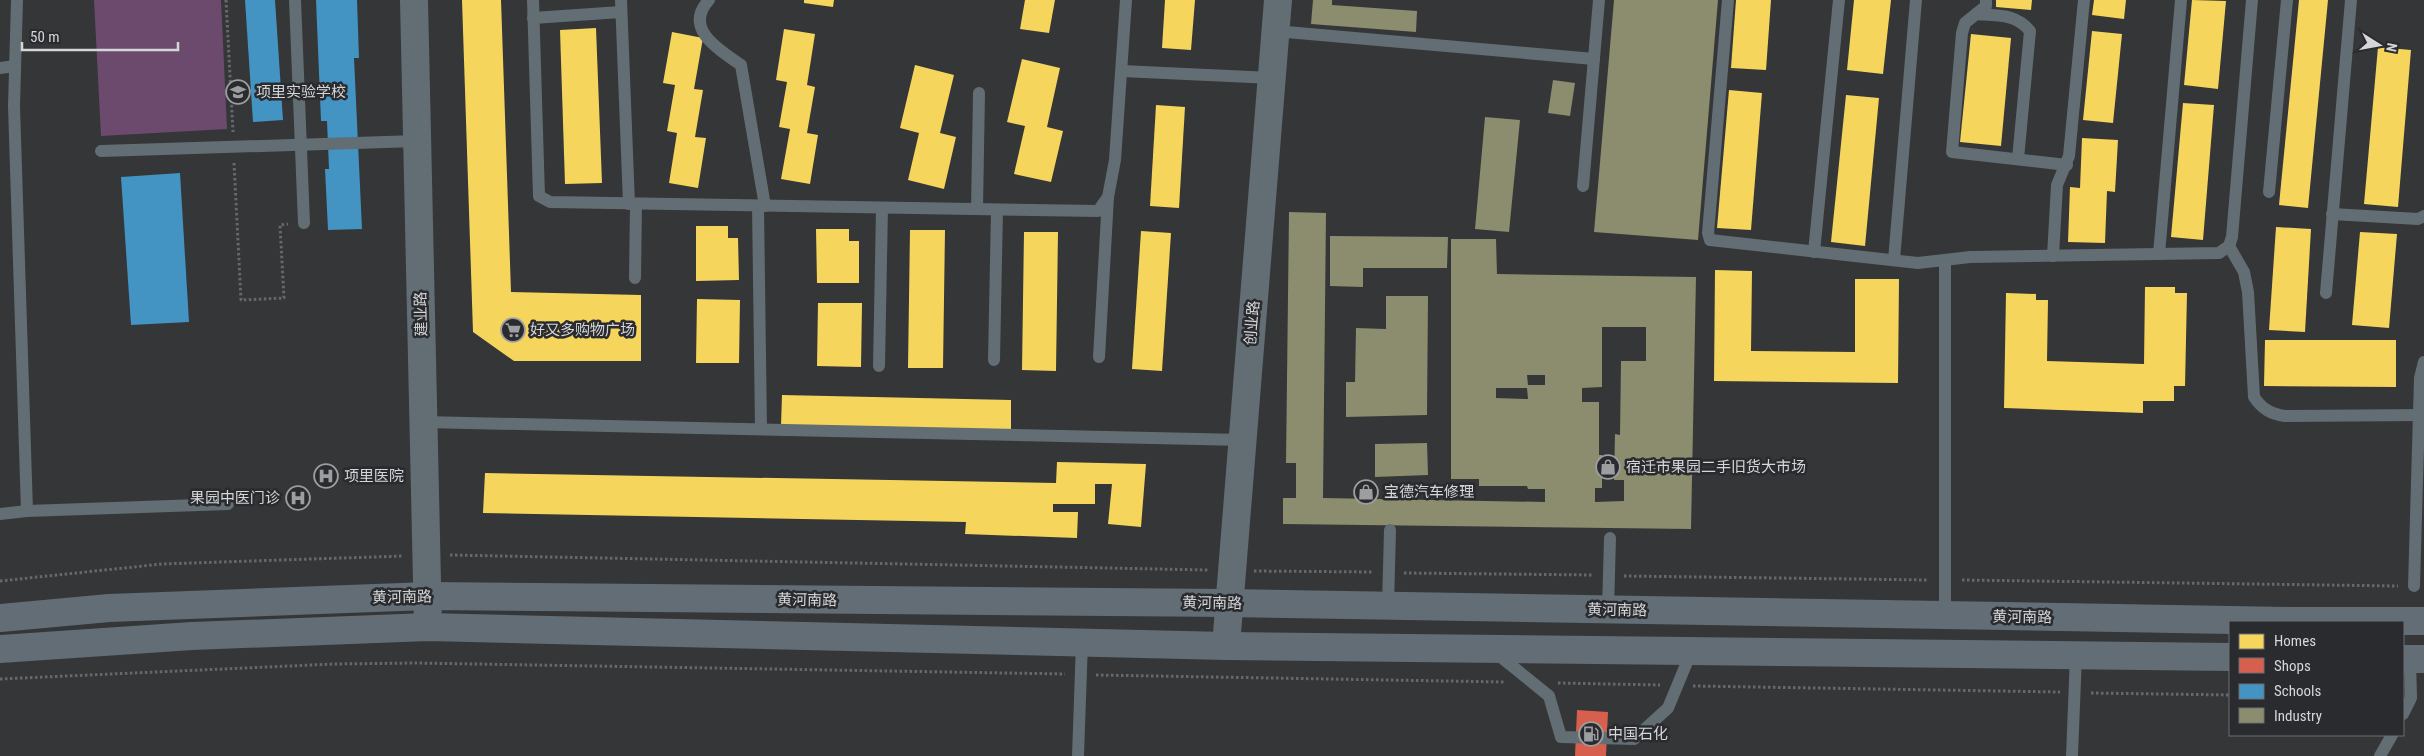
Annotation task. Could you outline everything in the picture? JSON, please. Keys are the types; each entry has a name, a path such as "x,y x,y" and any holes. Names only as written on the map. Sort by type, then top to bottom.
{"main road":[{"name":"黄河南路","path":"0,618 128,607 428,596 1229,603 2424,621"},
{"name":"黄河南路","path":"0,649 192,636 428,628 1226,646 2229,657"}],"street":[{"name":"建业路","path":"414,0 428,628"},
{"name":"创业路","path":"1226,646 1278,0"}],"lane":[{"path":"17,0 15,142 27,511"},
{"path":"295,0 304,223"},
{"path":"533,0 540,196 550,202 1098,211 1108,197"},
{"path":"709,0 702,13 700,24 704,36 714,46 741,65 761,206 761,429"},
{"path":"1099,357 1108,197 1116,160 1126,0"},
{"path":"1583,186 1599,0"},
{"path":"1728,0 1708,233 1710,240 1918,263 1970,257 2219,253 2230,246"},
{"path":"1814,252 1839,0"},
{"path":"1894,260 1916,0"},
{"path":"1986,0 1986,6 1965,23 1962,33 1952,152 2067,165"},
{"path":"2053,256 2057,185 2067,165 2084,0"},
{"path":"2159,254 2181,0"},
{"path":"2252,0 2230,246 2244,272 2248,292 2254,397 2259,405 2273,414 2285,416 2422,415"},
{"path":"2269,192 2287,0"},
{"path":"2326,293 2351,0"},
{"path":"533,18 621,6 633,204 635,278"},
{"path":"1976,14 2011,17 2021,21 2030,32 2018,159"},
{"path":"1275,31 1594,59"},
{"path":"0,68 15,66"},
{"path":"1122,71 1272,78"},
{"path":"977,210 979,93"},
{"path":"101,151 417,140"},
{"path":"879,366 882,208"},
{"path":"994,360 997,210"},
{"path":"2332,214 2418,219 2424,216"},
{"path":"1945,260 1945,615"},
{"path":"2414,586 2422,415 2420,378 2424,362"},
{"path":"424,422 1243,440"},
{"path":"0,514 27,511 228,504"},
{"path":"1388,606 1390,530"},
{"path":"1608,609 1610,538"},
{"path":"1078,756 1082,642"},
{"path":"1491,648 1549,696 1561,737 1634,739 1668,708 1692,650"},
{"path":"2072,756 2076,655"},
{"path":"2404,712 2411,698 2412,659"},
{"path":"2380,756 2391,736"}],"path":[{"path":"226,0 241,300 284,298 280,224 304,223"},
{"path":"0,679 334,664 416,663 2229,695"}],"shaded area":[{"path":"94,0 221,0 227,129 101,136"}],"building: Homes":[{"path":"462,0 501,0 511,292 641,295 641,361 514,361 473,332"},
{"path":"804,0 834,0 833,7 804,3"},
{"path":"1025,0 1055,0 1049,33 1020,29"},
{"path":"1165,0 1195,0 1191,50 1162,48"},
{"path":"1736,0 1771,0 1766,70 1731,68"},
{"path":"1854,0 1891,0 1883,74 1847,70"},
{"path":"1996,0 2032,0 2031,10 1996,7"},
{"path":"2094,0 2126,0 2124,19 2092,15"},
{"path":"2192,0 2226,1 2218,89 2184,85"},
{"path":"2299,0 2328,0 2308,208 2279,205"},
{"path":"596,28 602,183 565,184 560,30"},
{"path":"784,29 815,34 807,85 815,87 807,133 818,135 810,184 781,179 790,129 779,127 787,82 776,80"},
{"path":"2092,31 2122,34 2113,123 2083,120"},
{"path":"672,32 703,38 694,89 703,90 695,137 706,138 698,188 669,183 677,133 667,131 675,85 663,83"},
{"path":"1971,34 2011,38 2001,146 1960,142"},
{"path":"2378,47 2411,50 2398,207 2364,204"},
{"path":"1022,59 1060,68 1047,127 1063,131 1051,182 1014,174 1025,126 1007,122"},
{"path":"915,65 954,75 940,133 956,137 944,189 908,180 919,133 900,128"},
{"path":"1729,90 1762,93 1751,230 1717,228"},
{"path":"1846,95 1879,98 1865,246 1831,242"},
{"path":"2183,103 2214,105 2203,240 2171,237"},
{"path":"1156,105 1185,107 1179,208 1150,206"},
{"path":"2082,138 2118,140 2115,192 2107,191 2105,243 2068,242 2070,187 2080,188"},
{"path":"696,226 728,226 728,238 738,238 739,280 696,281"},
{"path":"2276,227 2311,229 2305,332 2269,330"},
{"path":"816,229 849,229 849,241 859,241 859,283 817,283"},
{"path":"910,230 945,230 943,368 908,368"},
{"path":"1141,231 1171,233 1162,371 1132,369"},
{"path":"1024,232 1058,232 1056,371 1022,370"},
{"path":"2360,232 2397,234 2389,328 2352,325"},
{"path":"1715,270 1752,271 1751,351 1855,352 1855,279 1899,279 1898,383 1714,381"},
{"path":"2145,287 2175,287 2175,293 2187,293 2185,386 2174,386 2174,401 2143,401 2143,413 2004,408 2006,293 2036,294 2036,300 2048,300 2047,361 2144,364"},
{"path":"697,299 740,300 739,363 696,363"},
{"path":"818,303 862,303 861,367 817,366"},
{"path":"2265,340 2396,340 2396,387 2264,386"},
{"path":"782,395 1011,400 1011,430 781,425"},
{"path":"1057,462 1146,464 1141,527 1108,524 1112,484 1095,484 1095,504 1053,504 1053,512 1078,512 1077,538 965,534 966,522 483,513 485,473 1056,483"}],"building: Shops":[{"name":"中国石化","path":"1577,710 1608,712 1606,756 1575,756"}],"building: Schools":[{"path":"245,0 275,0 283,120 253,122"},
{"path":"316,0 357,0 359,58 354,58 362,229 328,230 325,169 329,169 327,121 321,121"},
{"path":"180,173 189,322 131,325 121,177"}],"building: Industry":[{"path":"1313,0 1332,0 1332,5 1417,11 1416,32 1311,24"},
{"path":"1614,0 1718,0 1698,240 1594,232"},
{"path":"1553,80 1575,83 1570,116 1548,113"},
{"path":"1485,117 1520,120 1509,232 1475,229"},
{"path":"1289,212 1326,213 1323,498 1545,502 1545,489 1528,489 1527,486 1479,486 1479,479 1451,479 1451,239 1496,239 1497,274 1696,277 1691,529 1283,524 1283,498 1296,498 1296,463 1286,463","holes":["1602,327 1646,327 1646,361 1621,361 1620,435 1615,434 1614,480 1624,480 1624,501 1595,502 1595,488 1602,488 1602,455 1599,455 1599,402 1582,402 1582,388 1602,387","1527,375 1545,375 1545,385 1528,385","1496,388 1527,388 1528,399 1496,398"]},
{"path":"1330,236 1448,237 1447,268 1363,268 1363,287 1330,286"},
{"path":"1386,296 1428,296 1427,415 1346,417 1346,382 1355,382 1356,328 1386,329"},
{"path":"1427,443 1428,475 1375,477 1375,444"}],"place":[{"name":"项里实验学校","path":"238,92"},
{"name":"好又多购物广场","path":"513,330"},
{"name":"宿迁市果园二手旧货大市场","path":"1608,467"},
{"name":"项里医院","path":"326,476"},
{"name":"宝德汽车修理","path":"1366,492"},
{"name":"果园中医门诊","path":"298,498"},
{"name":"中国石化","path":"1591,734"}]}
